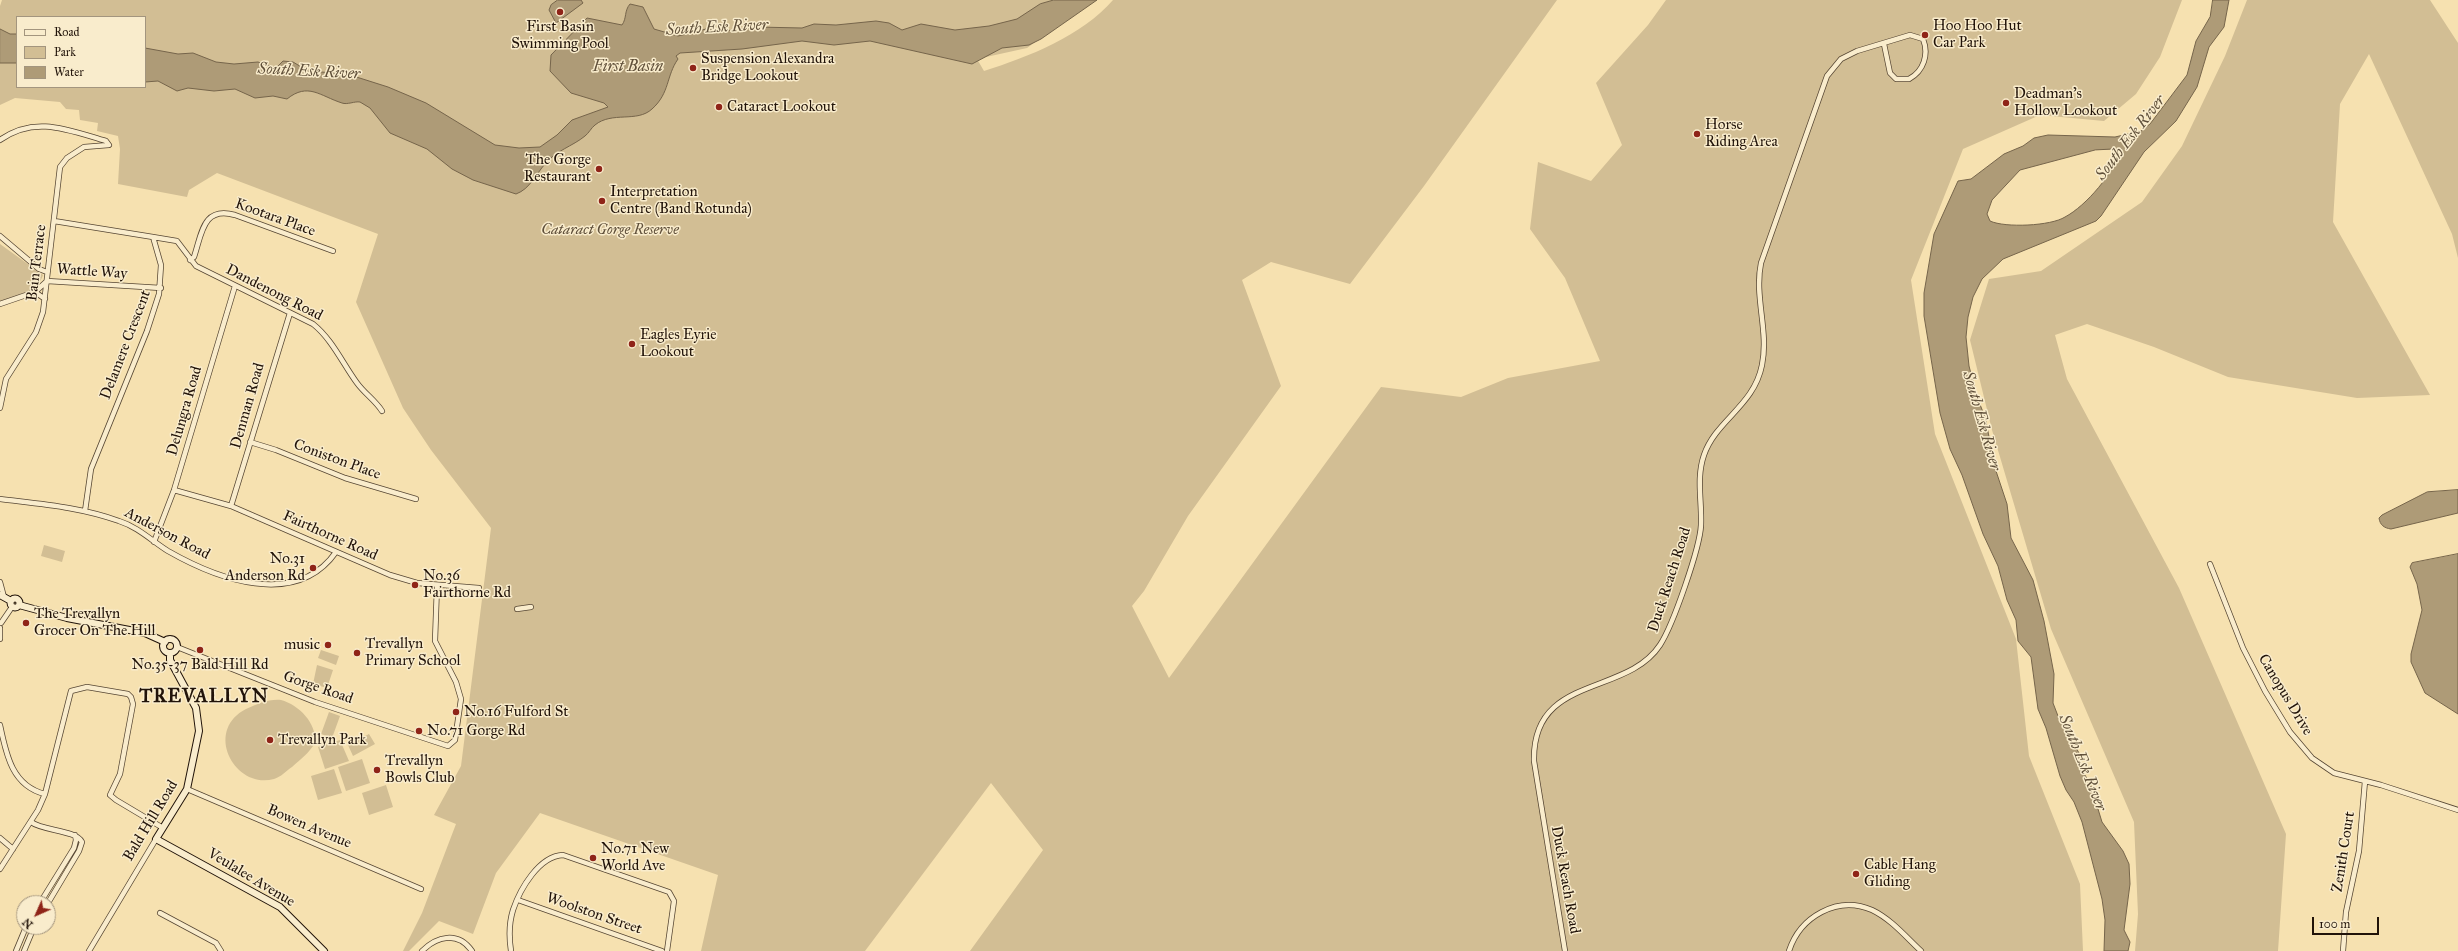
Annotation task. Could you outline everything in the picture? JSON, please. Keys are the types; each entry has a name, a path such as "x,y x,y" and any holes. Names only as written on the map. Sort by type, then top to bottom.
{"street":[{"name":"Duck Reach Road","path":"1565,951 1534,761 1537,730 1548,714 1564,700 1594,684 1638,666 1652,656 1665,637 1699,536 1699,479 1704,455 1716,434 1748,398 1760,376 1765,345 1759,283 1761,263 1827,76 1840,59 1857,51 1910,35 1922,37 1925,43 1926,58 1922,67 1909,79 1896,79 1890,73 1884,44"},
{"name":"Bain Terrace","path":"0,140 21,128 43,125 106,141 109,145 84,147 62,164 47,272 45,299 36,332 6,379 0,408"},
{"name":"Kootara Place","path":"190,260 194,256 205,223 209,218 220,213 235,216 333,251"},
{"path":"54,221 153,237"},
{"path":"0,236 39,269 47,272"},
{"name":"Dandenong Road","path":"153,237 177,241 196,266 319,328 360,388 377,403 382,411"},
{"name":"Delamere Crescent","path":"85,511 91,469 147,331 160,288 161,265 153,237"},
{"path":"0,304 35,292 47,281"},
{"name":"Wattle Way","path":"47,281 107,286 160,288"},
{"name":"Delungra Road","path":"154,542 174,490 235,286"},
{"path":"35,292 45,299"},
{"name":"Denman Road","path":"231,506 290,313"},
{"name":"Coniston Place","path":"250,442 276,450 346,478 416,499"},
{"name":"Fairthorne Road","path":"174,490 231,506 390,575 438,586 479,588"},
{"name":"Anderson Road","path":"0,499 85,511 129,525 154,542 200,566 238,580 271,586 299,580 325,565 336,552"},
{"name":"Canopus Drive","path":"2210,564 2244,648 2265,691 2290,732 2321,767 2334,773 2458,810"},
{"path":"0,582 2,596 14,604 67,618 145,633 165,642 173,640 177,647 170,653 164,648 165,642"},
{"name":"Gorge Road","path":"177,647 315,702 443,745 453,743 461,699 456,682 435,641 438,586"},
{"path":"0,639 0,625 14,604"},
{"path":"517,609 531,608"},
{"name":"Bald Hill Road","path":"89,951 187,789 198,736 198,716 193,699 170,660 170,653"},
{"path":"0,870 30,822 45,794 69,694 75,689 87,687 128,694 132,700 120,774 110,795 163,828"},
{"path":"0,725 6,753 13,769 30,790 45,794"},
{"name":"Zenith Court","path":"2343,951 2346,912 2359,851 2365,781"},
{"name":"Bowen Avenue","path":"187,789 421,889"},
{"path":"30,822 38,827 74,835 80,838 82,847 53,895"},
{"path":"45,895 74,848 76,840 74,835"},
{"path":"0,838 13,849"},
{"name":"Veulalee Avenue","path":"156,839 280,907 324,951"},
{"path":"511,951 509,930 513,910 518,900 538,868 546,860 563,855 578,858 669,892 674,901 667,951"},
{"name":"Woolston Street","path":"518,900 662,951"},
{"path":"1789,951 1798,931 1811,918 1832,908 1852,905 1862,906 1882,916 1921,951"},
{"path":"160,913 216,943 221,951"},
{"path":"16,951 23,935"},
{"path":"24,951 31,935"},
{"path":"422,951 434,940 444,937 463,942 472,951"}],"green space":[{"name":"Cataract Gorge Reserve","path":"2,0 1094,0 1027,48 977,59 984,71 1036,52 1070,35 1100,13 1113,0 1557,0 1424,186 1350,284 1271,262 1242,280 1281,386 1188,516 1144,591 1132,606 1169,678 1381,387 1461,397 1508,378 1600,361 1565,278 1530,229 1538,162 1591,181 1622,145 1596,83 1648,25 1666,0 2182,0 2160,57 2136,94 2104,121 2040,115 1963,149 1911,280 1935,434 2016,639 2029,756 2080,884 2083,951 970,951 1043,850 991,783 865,951 701,951 718,875 540,813 496,873 473,934 439,921 409,951 403,951 422,913 456,824 434,815 461,766 491,528 431,450 403,408 356,302 378,234 217,173 189,190 187,197 118,184 120,149 118,136 97,131 98,123 80,120 79,110 66,109 60,102 15,98 0,105 0,6"},
{"path":"2247,0 2430,0 2458,43 2458,258 2452,234 2369,54 2340,104 2333,222 2430,395 2357,398 2228,377 2154,347 2087,324 2055,335 2067,379 2179,588 2286,834 2278,951 2135,951 2138,914 2134,822 2051,629 1992,430 1970,340 1989,279 2041,271 2142,202 2182,146 2225,56"},
{"path":"0,244 43,275 36,286 31,290 0,301"},
{"path":"44,545 65,551 62,562 41,556"},
{"path":"321,650 339,656 336,665 318,658"},
{"path":"317,665 333,670 327,688 313,684"},
{"name":"Trevallyn Park","path":"281,700 288,702 306,716 313,729 315,743 302,759 277,778 260,780 247,776 237,767 229,756 226,744 227,731 233,719 246,709 267,701"},
{"path":"329,712 340,716 332,738 321,734"},
{"path":"369,734 375,744 353,756 348,745"},
{"path":"340,740 349,761 325,769 318,747"},
{"path":"362,759 370,783 346,791 338,767"},
{"path":"334,769 342,793 318,800 311,776"},
{"path":"386,785 393,807 369,815 362,793"}],"water":[{"name":"First Basin Swimming Pool","path":"558,0 581,0 583,3 556,23 549,10 551,5"},
{"path":"1054,0 1097,0 1041,39 1029,45 1002,48 972,64 870,41 834,45 802,41 742,49 680,53 676,56 678,59 671,72 662,97 652,109 646,113 632,117 617,117 602,121 595,125 585,136 549,159 529,185 521,192 516,194 473,180 452,169 427,149 390,133 370,108 360,102 344,103 308,91 301,91 287,99 273,96 255,98 235,89 214,91 188,88 177,91 158,81 146,82 146,48 178,54 193,53 216,62 234,64 258,62 276,68 283,61 293,62 308,71 347,74 388,87 426,103 495,145 519,148 540,147 557,135 572,120 608,107 604,103 571,93 550,71 551,55 587,18 622,25 630,4 643,7 654,29 678,36 706,29 723,31 757,27 802,28 814,24 836,25 876,21 889,23 902,30 921,24 955,30 989,26 1017,19 1040,4"},
{"name":"South Esk River","path":"2213,0 2229,0 2224,27 2209,47 2197,87 2176,121 2144,152 2101,216 2096,221 2003,259 1982,279 1973,297 1968,317 1966,337 1969,366 1977,397 1985,417 1996,471 2007,504 2011,538 2033,580 2044,621 2054,674 2053,703 2058,716 2079,753 2079,766 2090,783 2102,822 2123,851 2129,864 2130,884 2124,930 2130,942 2128,951 2104,951 2105,920 2102,899 2082,822 2074,802 2066,790 2060,776 2046,728 2038,709 2031,657 2018,641 2016,620 2007,600 1998,566 1983,534 1962,475 1950,449 1940,413 1924,316 1924,293 1934,234 1958,181 1971,179 2004,154 2023,146 2034,138 2048,135 2115,137 2141,131 2150,124 2187,75 2196,41 2210,17","holes":["2121,149 2118,158 2099,188 2082,205 2065,217 2049,222 2028,225 2006,225 1990,221 1987,214 1992,200 2020,170 2095,150"]},
{"path":"0,29 10,34 16,34 16,63 0,63"},
{"path":"2458,490 2458,513 2391,529 2384,527 2380,523 2379,518 2382,515 2427,492"},
{"path":"2458,554 2458,714 2425,693 2411,662 2411,654 2422,610 2417,584 2410,567 2412,563"}],"place":[{"name":"First Basin Swimming Pool","path":"560,12"},
{"name":"Hoo Hoo Hut Car Park","path":"1925,35"},
{"name":"Suspension Alexandra Bridge Lookout","path":"693,68"},
{"name":"Deadman's Hollow Lookout","path":"2006,103"},
{"name":"Cataract Lookout","path":"719,107"},
{"name":"Horse Riding Area","path":"1697,134"},
{"name":"The Gorge Restaurant","path":"599,169"},
{"name":"Interpretation Centre (Band Rotunda)","path":"602,201"},
{"name":"Eagles Eyrie Lookout","path":"632,344"},
{"name":"No.31 Anderson Rd","path":"313,568"},
{"name":"No.36 Fairthorne Rd","path":"415,585"},
{"name":"The Trevallyn Grocer On The Hill","path":"26,623"},
{"name":"music","path":"328,645"},
{"name":"No.35-37 Bald Hill Rd","path":"200,650"},
{"name":"Trevallyn Primary School","path":"357,653"},
{"name":"No.16 Fulford St","path":"456,712"},
{"name":"No.71 Gorge Rd","path":"419,731"},
{"name":"Trevallyn Park","path":"270,740"},
{"name":"Trevallyn Bowls Club","path":"377,770"},
{"name":"No.71 New World Ave","path":"593,858"},
{"name":"Cable Hang Gliding","path":"1856,874"}],"district":[{"name":"TREVALLYN","path":"204,697"}],"water label":[{"name":"First Basin","path":"628,67"}]}
